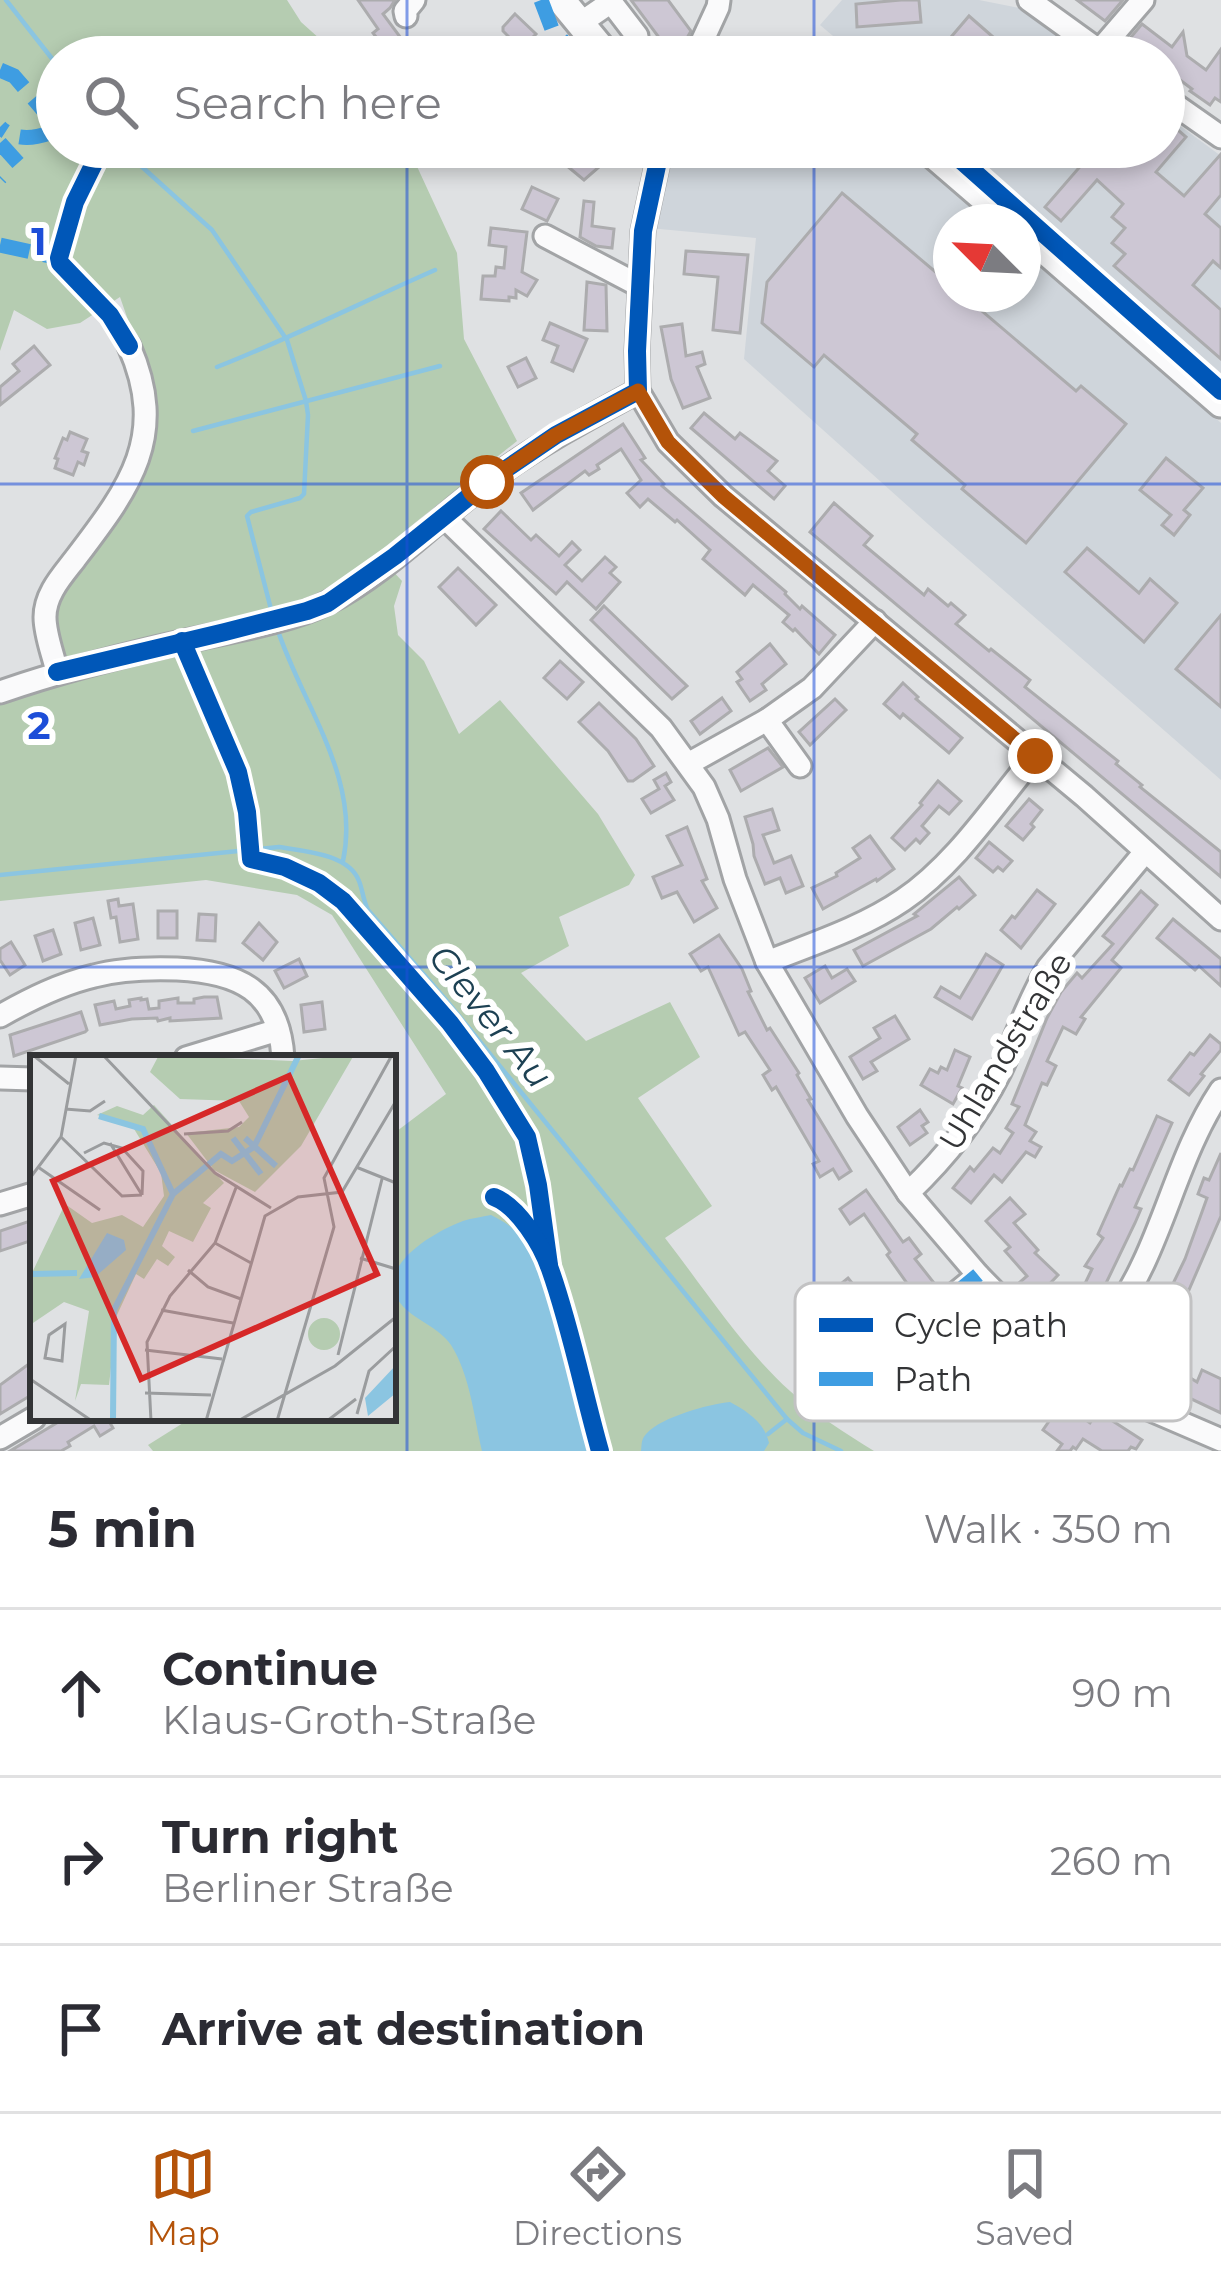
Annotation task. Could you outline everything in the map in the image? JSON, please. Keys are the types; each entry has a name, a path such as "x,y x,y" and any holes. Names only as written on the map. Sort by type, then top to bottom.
{"main road":[{"path":"561,0 590,36"},
{"path":"949,168 991,204"},
{"path":"1041,247 1221,403"}],"street":[{"path":"705,36 719,0"},
{"path":"1029,0 1078,36"},
{"path":"1116,36 1143,0"},
{"path":"579,24 611,2 637,36"},
{"path":"1185,112 1221,137"},
{"path":"656,168 643,230 638,391 668,442 723,496 1084,796 1221,920"},
{"path":"545,236 640,286"},
{"path":"57,672 45,616 52,589 132,475 144,437 145,386 129,346"},
{"path":"0,692 57,672 307,611 347,591 487,482 556,435 638,391"},
{"path":"444,517 661,728 688,764 718,819 766,962 908,1193 986,1283"},
{"path":"688,764 767,721 812,688 875,621"},
{"path":"767,721 800,766"},
{"path":"766,962 842,932 902,901 943,866 1035,756"},
{"name":"Uhlandstraße","path":"908,1193 970,1122 999,1074 1048,968 1145,852"},
{"path":"0,1016 40,994 94,976 155,968 201,970 230,976 268,1005 282,1055"},
{"path":"196,1055 278,1030"},
{"path":"0,1078 30,1079"},
{"path":"1133,1283 1197,1128 1221,1090"},
{"path":"0,1204 30,1195"},
{"path":"968,1283 978,1275"},
{"path":"0,1438 30,1420"},
{"path":"1177,1421 1221,1440"}],"shaded area":[{"path":"842,0 979,0 1019,8 1057,36 833,36 820,25"},
{"path":"1185,129 1221,156 1221,373 1041,217 1041,204 1027,204 985,168 1185,168"},
{"path":"664,168 932,168 973,204 933,204 933,312 1041,312 1041,264 1221,423 1221,780 744,359 756,238 649,228"}],"green space":[{"path":"0,0 287,0 317,36 36,36 36,168 418,168 457,253 464,339 517,441 340,583 262,613 60,661 49,614 119,505 147,375 120,297 80,323 47,329 14,310 0,351"},
{"path":"390,568 402,581 394,606 398,635 424,661 459,734 500,700 598,814 635,875 629,885 559,917 569,946 521,973 586,1041 670,1002 700,1057 638,1098 712,1206 665,1238 740,1337 795,1394 795,1421 828,1421 874,1451 153,1451 148,1445 186,1421 396,1421 396,1132 446,1094 332,915 297,895 206,880 0,901 0,700 43,683 306,619"}],"water":[{"path":"491,1215 520,1237 532,1258 561,1340 588,1451 482,1451 457,1357 446,1339 401,1304 396,1294 400,1264 424,1242 463,1221"},
{"path":"730,1402 764,1429 769,1443 764,1451 641,1451 645,1435 663,1422"}],"building":[{"path":"358,0 395,0 383,14 399,36 375,36 378,29"},
{"path":"631,0 668,0 691,31 688,36 658,36"},
{"path":"919,0 921,22 857,27 856,4"},
{"path":"1077,0 1123,0 1105,21"},
{"path":"515,14 536,34 508,36 503,27"},
{"path":"969,16 992,36 952,36"},
{"path":"1142,24 1158,36 1132,36"},
{"path":"1185,44 1187,56 1206,70 1221,49 1221,102 1215,98 1210,105 1185,84"},
{"path":"1221,154 1221,195 1205,214 1221,228 1221,268 1213,261 1193,285 1221,310 1221,359 1114,266 1125,254 1112,243 1125,228 1112,217 1123,204 1097,180 1061,221 1045,207 1079,168 1159,168 1156,172 1184,196"},
{"path":"569,168 598,168 584,180"},
{"path":"532,187 558,199 547,221 522,209"},
{"path":"842,193 933,270 933,312 983,312 1076,391 1081,386 1126,424 1026,543 912,440 917,434 824,355 814,367 762,323 767,282"},
{"path":"584,201 594,202 592,226 614,229 612,248 580,237"},
{"path":"491,228 527,232 522,272 537,280 527,296 516,290 516,298 509,297 509,301 481,299 483,276 495,276 496,267 504,268 506,247 489,245"},
{"path":"686,251 748,255 740,333 713,330 718,277 684,274"},
{"path":"587,282 606,285 607,331 584,330"},
{"path":"550,323 587,339 573,371 552,362 558,346 543,340"},
{"path":"682,324 686,356 702,352 705,364 697,367 710,398 683,408 671,379 661,327"},
{"path":"34,346 50,365 0,405 0,387 19,371 13,364"},
{"path":"526,358 536,378 518,387 508,367"},
{"path":"704,413 735,439 740,433 777,461 768,471 785,486 774,499 691,428"},
{"path":"623,424 645,458 641,460 662,486 835,635 819,654 783,622 789,615 753,585 745,595 703,559 710,550 677,520 648,499 640,507 627,493 641,480 621,449 597,465 599,469 589,475 585,471 533,510 521,493"},
{"path":"70,432 87,439 82,451 88,453 73,475 55,468 63,438 67,440"},
{"path":"1166,458 1203,488 1184,510 1190,515 1174,535 1162,525 1171,515 1140,490"},
{"path":"834,503 872,536 864,545 924,595 928,589 965,615 956,624 1030,680 1025,687 1221,852 1221,877 810,532"},
{"path":"501,511 531,540 536,535 559,556 572,542 580,550 565,565 582,581 605,557 616,567 610,573 620,582 596,609 567,582 556,594 484,529"},
{"path":"1087,548 1139,593 1150,579 1177,603 1144,642 1065,572"},
{"path":"458,568 496,605 476,625 439,587"},
{"path":"604,606 687,686 672,699 591,620"},
{"path":"1221,615 1221,707 1176,669"},
{"path":"770,644 786,664 762,684 766,690 750,701 737,682 742,679 737,672"},
{"path":"560,661 583,682 567,699 544,678"},
{"path":"903,683 962,738 949,753 884,704"},
{"path":"722,698 731,711 700,734 691,721"},
{"path":"835,699 846,710 810,745 799,732"},
{"path":"599,703 636,739 654,766 633,781 628,781 608,751 579,722"},
{"path":"768,748 783,767 741,791 730,770"},
{"path":"666,773 671,782 665,786 674,800 651,813 642,799 659,789 654,780"},
{"path":"938,781 961,801 949,814 939,806 922,826 929,833 905,850 892,838"},
{"path":"1029,799 1042,810 1023,840 1006,826"},
{"path":"772,809 779,830 763,835 774,863 791,856 803,886 786,893 780,878 765,884 745,817"},
{"path":"687,827 707,879 702,881 717,908 694,922 677,892 662,898 653,877 682,865 667,836"},
{"path":"870,836 894,869 823,909 812,888 860,858 853,848"},
{"path":"989,842 1012,861 1003,871 998,867 993,872 976,858"},
{"path":"959,877 975,895 931,929 863,966 854,950 917,916 914,914"},
{"path":"1037,890 1055,904 1021,948 1001,930"},
{"path":"1141,891 1157,905 1112,960 1121,968 1081,1017 1085,1019 1076,1034 1063,1027 1047,1061 1056,1066 1047,1085 1042,1083 1025,1125 1036,1132 1030,1141 1041,1147 1035,1157 1026,1152 1002,1182 994,1175 971,1203 953,1188 993,1148 1000,1153 1013,1133 1006,1128 1019,1107 1012,1104 1047,1018 1077,973 1082,978 1113,944 1103,936"},
{"path":"118,899 119,906 133,904 138,939 120,942 108,901"},
{"path":"158,911 177,911 177,938 158,938"},
{"path":"199,914 216,915 215,941 197,940"},
{"path":"93,918 100,945 81,950 75,923"},
{"path":"1173,919 1221,959 1221,986 1157,938"},
{"path":"259,923 277,942 263,960 243,943"},
{"path":"53,930 61,954 43,961 35,936"},
{"path":"719,935 742,969 767,1030 770,1028 799,1073 808,1100 851,1171 839,1179 833,1169 820,1177 813,1164 819,1161 776,1087 772,1090 763,1075 770,1070 745,1032 739,1035 708,967 701,971 690,954"},
{"path":"11,942 25,965 10,975 0,960 0,949"},
{"path":"986,954 1003,965 972,1019 935,997 941,987 960,998"},
{"path":"299,959 307,976 284,988 275,971"},
{"path":"825,966 832,978 847,969 855,981 820,1003 805,978"},
{"path":"217,997 221,1018 132,1019 100,1025 95,1005 114,1001 116,1009 141,998 147,999 149,1009 159,1008 159,1001 178,998 178,1003 194,1003"},
{"path":"322,1002 325,1029 304,1032 301,1005"},
{"path":"81,1012 85,1032 14,1056 10,1035"},
{"path":"895,1016 909,1039 871,1062 877,1071 863,1079 850,1057 880,1038 874,1028"},
{"path":"1210,1035 1221,1050 1189,1095 1169,1080"},
{"path":"955,1050 970,1057 953,1104 921,1085 930,1069 947,1070"},
{"path":"920,1110 928,1122 922,1126 927,1133 910,1145 898,1127"},
{"path":"1157,1116 1172,1123 1135,1207 1141,1209 1106,1283 1085,1283 1092,1269 1085,1266 1103,1238 1098,1234 1120,1185 1133,1170"},
{"path":"1221,1153 1221,1216 1191,1285 1173,1283 1207,1198 1198,1194 1204,1178 1209,1180"},
{"path":"866,1190 903,1242 909,1238 921,1254 915,1259 934,1283 907,1283 864,1214 850,1224 840,1209"},
{"path":"1010,1198 1025,1214 1014,1223 1058,1275 1050,1283 1021,1283 1027,1276 1005,1251 1010,1247 986,1221"},
{"path":"30,1221 30,1241 0,1251 0,1231"},
{"path":"30,1363 30,1396 0,1414 0,1385"},
{"path":"1202,1370 1221,1379 1221,1413 1191,1399 1191,1378 1197,1382"},
{"path":"60,1421 109,1421 113,1428 100,1436 94,1426 61,1451 10,1451"},
{"path":"1049,1421 1113,1421 1142,1440 1128,1451 1102,1451 1083,1439 1076,1449 1057,1451 1062,1444 1043,1430"}],"waterway":[{"path":"6,0 36,38"},
{"path":"143,168 212,230 287,340 306,401 304,494 247,516 273,617"},
{"path":"217,367 435,270"},
{"path":"193,431 440,366"},
{"path":"277,628 337,771 344,800 343,861"},
{"name":"Clever Au","path":"0,875 279,847 325,855 346,865 359,881 368,910 787,1419 803,1433 841,1451"},
{"path":"768,1434 787,1419"}],"marked path":[{"path":"541,0 558,36"},
{"path":"0,70 14,76 36,102"},
{"path":"0,127 18,137 36,136"},
{"path":"0,143 18,163"},
{"path":"0,245 59,258"},
{"path":"968,1283 978,1275"}],"cycle path":[{"path":"92,168 75,202 60,263 110,315 129,346"},
{"path":"57,672 328,603 487,482 556,435 638,391 643,231 656,168"},
{"path":"970,168 1221,391"},
{"path":"182,641 238,772 251,859 285,867 343,901 486,1071 527,1137 549,1265"},
{"path":"494,1197 520,1217 546,1259 600,1451"}],"route":[{"path":"487,482 556,435 638,391 668,442 723,496 1035,756"}]}
